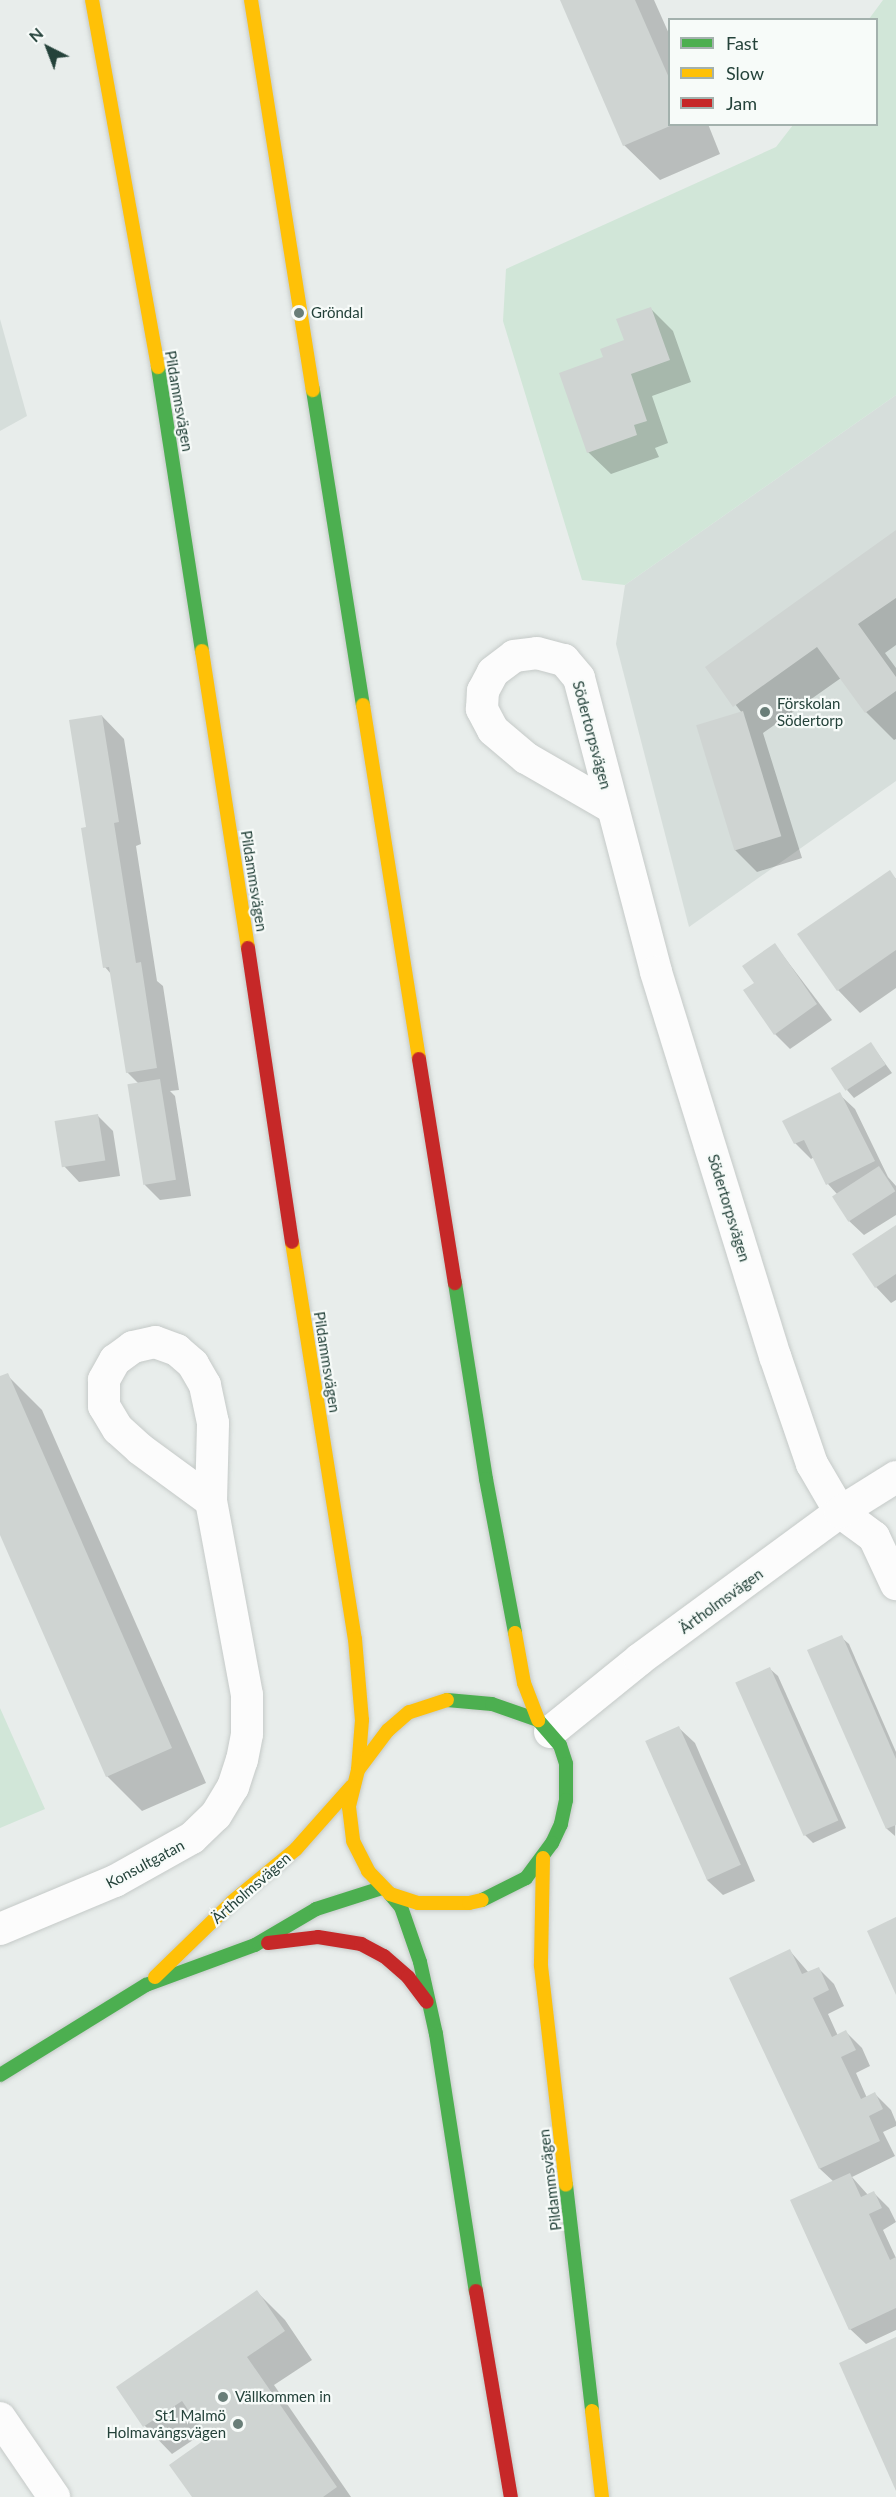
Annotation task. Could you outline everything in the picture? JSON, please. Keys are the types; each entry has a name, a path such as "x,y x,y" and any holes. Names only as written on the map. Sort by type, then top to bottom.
{"main road":[{"name":"Pildammsvägen","path":"92,0 165,407 334,1521 355,1639 362,1720 358,1770"},
{"path":"252,0 299,313 329,488 486,1479 524,1683 544,1726 560,1745 567,1783 561,1824 543,1858 526,1878 487,1899 460,1904 417,1903 386,1891"},
{"name":"Ärtholmsvägen","path":"0,2075 146,1985 255,1945 316,1908 386,1891 368,1871 353,1841 349,1816 352,1786 358,1770 388,1730 409,1712 430,1703 447,1700 492,1704 544,1726"},
{"name":"Ärtholmsvägen","path":"146,1985 232,1902 296,1850 352,1786"},
{"name":"Pildammsvägen","path":"543,1858 541,1966 602,2497"},
{"path":"386,1891 401,1907 420,1962 430,2006 493,2400 511,2497"},
{"path":"255,1945 318,1937 361,1944 384,1956 408,1977 430,2006"}],"street":[{"name":"Södertorpsvägen","path":"610,807 526,758 493,730 482,709 483,691 493,672 514,656 537,653 564,660 579,678 610,807 656,972 775,1356 812,1464 840,1512 874,1537 896,1584"},
{"name":"Konsultgatan","path":"0,1929 105,1885 159,1859 192,1838 216,1815 233,1787 247,1734 247,1695 211,1501 213,1423 205,1385 193,1364 177,1350 154,1342 133,1347 115,1360 104,1380 104,1406 118,1429 140,1449 211,1501"},
{"name":"Ärtholmsvägen","path":"544,1726 640,1659 840,1512 896,1477"},
{"path":"0,2418 54,2497"}],"shaded area":[{"path":"0,319 27,416 0,431"},
{"name":"Förskolan Södertorp","path":"896,395 896,781 689,927 616,644 625,585"}],"green space":[{"path":"883,0 896,0 896,395 625,585 582,580 503,321 506,269 776,147 792,126 878,126 878,18 870,18"},
{"path":"0,1708 45,1809 0,1828"}],"building":[{"path":"560,0 635,0 668,75 668,126 670,126 623,146"},
{"path":"651,307 670,360 631,374 647,421 634,425 637,435 587,453 559,373 603,357 600,349 624,340 616,319"},
{"path":"896,530 896,598 858,624 896,677 896,691 865,713 817,647 733,707 705,667"},
{"path":"743,711 781,836 734,851 696,725"},
{"path":"102,715 119,822 114,823 136,963 141,962 157,1068 126,1073 109,967 103,968 81,828 86,827 69,720"},
{"path":"890,870 896,879 896,950 837,991 797,934"},
{"path":"775,943 817,1004 774,1035 743,990 754,983 742,966"},
{"path":"871,1042 886,1065 845,1091 831,1068"},
{"path":"160,1079 176,1180 143,1185 127,1084"},
{"path":"840,1092 875,1161 826,1185 804,1140 794,1144 782,1121"},
{"path":"98,1114 105,1160 62,1167 55,1121"},
{"path":"879,1166 895,1191 848,1222 832,1196"},
{"path":"896,1225 896,1274 875,1288 852,1254"},
{"path":"8,1373 172,1748 106,1777 0,1535 0,1376"},
{"path":"842,1635 896,1759 896,1825 886,1829 807,1650"},
{"path":"770,1667 838,1820 804,1836 735,1682"},
{"path":"679,1726 741,1865 707,1880 645,1741"},
{"path":"896,1917 896,1995 867,1931"},
{"path":"790,1949 802,1974 819,1967 829,1990 813,1998 832,2037 846,2030 856,2050 841,2057 861,2099 875,2092 883,2109 869,2116 880,2141 819,2169 729,1978"},
{"path":"850,2173 861,2197 874,2191 882,2208 869,2214 890,2260 896,2257 896,2308 849,2330 790,2200"},
{"path":"257,2290 285,2331 247,2357 337,2487 323,2497 192,2497 169,2465 207,2438 182,2401 143,2427 116,2387"},
{"path":"896,2337 896,2491 839,2363"}],"traffic: fast":[{"path":"158,367 202,651"},
{"path":"313,390 363,705"},
{"path":"455,1283 486,1479 515,1633"},
{"path":"447,1700 492,1704 538,1720 560,1745 566,1764 566,1800 561,1824 552,1843 526,1878 482,1900"},
{"path":"0,2075 146,1985 255,1945 316,1909 382,1888"},
{"path":"390,1894 401,1907 420,1962 436,2034 476,2291"},
{"path":"566,2185 592,2411"}],"traffic: slow":[{"path":"92,0 158,367"},
{"path":"251,0 313,390"},
{"path":"202,651 248,948"},
{"path":"363,705 419,1059"},
{"path":"292,1242 355,1639 362,1720 358,1770"},
{"path":"515,1633 524,1683 538,1720"},
{"path":"447,1700 409,1712 388,1730 358,1770 349,1807 353,1841 368,1871 390,1894 418,1903 469,1903 482,1900"},
{"path":"155,1977 232,1902 296,1849 352,1786"},
{"path":"543,1858 541,1966 566,2185"},
{"path":"592,2411 602,2497"}],"traffic: jam":[{"path":"248,948 292,1242"},
{"path":"419,1059 455,1283"},
{"path":"268,1943 318,1937 361,1944 384,1956 408,1977 427,2002"},
{"path":"476,2291 511,2497"}],"place":[{"name":"Gröndal","path":"299,313"},
{"name":"Förskolan Södertorp","path":"765,712"},
{"name":"Vällkommen in","path":"223,2397"},
{"name":"St1 Malmö Holmavångsvägen","path":"238,2424"}]}
